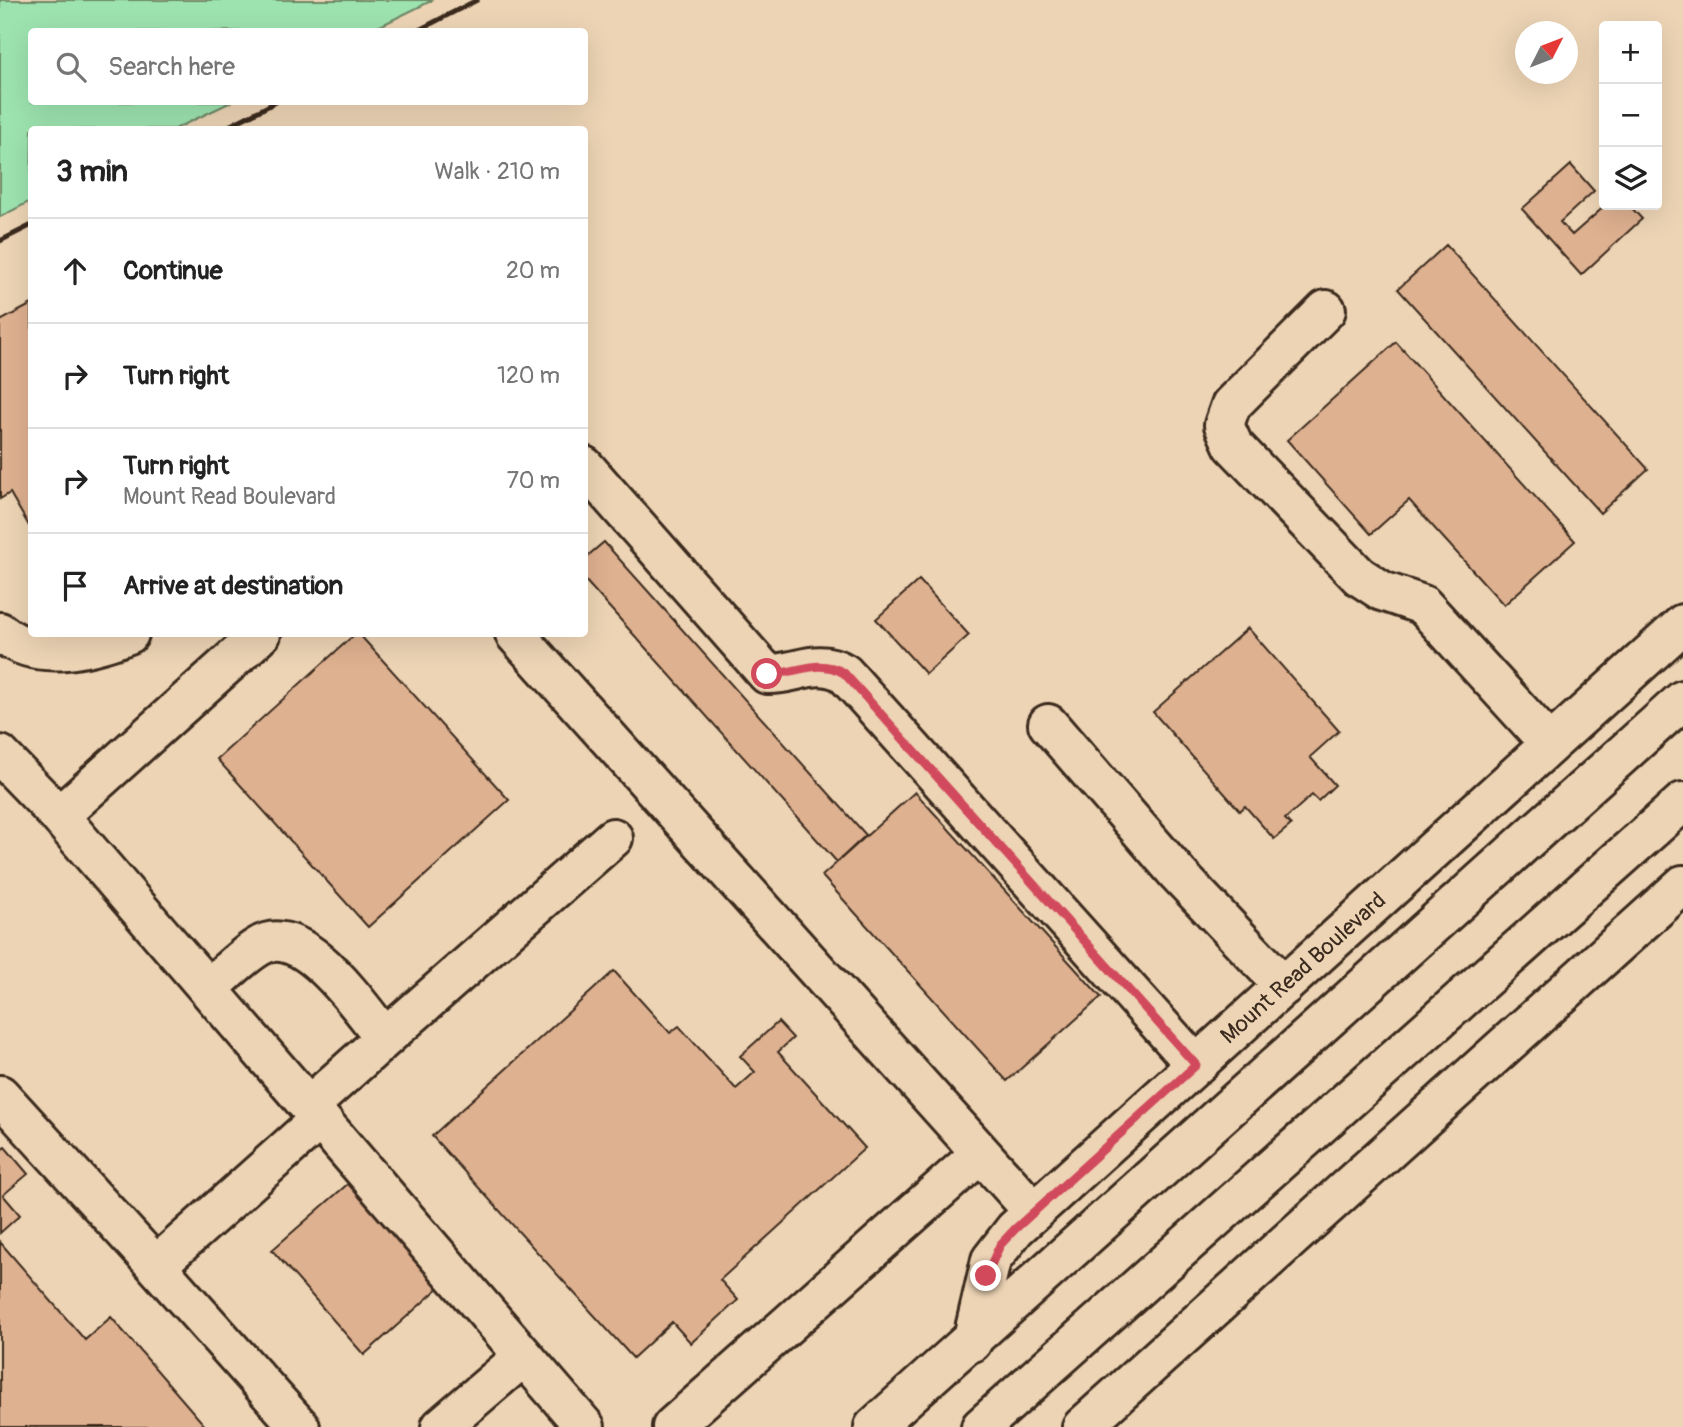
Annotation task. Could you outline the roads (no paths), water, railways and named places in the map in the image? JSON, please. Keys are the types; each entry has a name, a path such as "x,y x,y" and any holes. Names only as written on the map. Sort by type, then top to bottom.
{"main road":[{"path":"1326,310 1231,405 1224,425 1233,445 1367,582 1382,592 1423,606 1550,744"},
{"path":"588,471 767,674 780,674 818,664 832,666 844,673 1196,1065"},
{"name":"Mount Read Boulevard","path":"972,1342 991,1260 1000,1245 1683,624"},
{"path":"0,632 8,639 41,650 82,650 120,637"},
{"path":"59,816 258,637"},
{"path":"518,637 1034,1212"},
{"path":"874,1427 972,1342 1683,700"},
{"path":"1048,724 1178,874 1284,986"},
{"path":"0,755 59,816 586,1427"},
{"path":"981,1427 1683,802"},
{"path":"156,1266 314,1112 385,1038 613,838"},
{"path":"1082,1427 1683,885"},
{"path":"208,989 260,945 275,941 300,946 318,960 385,1038"},
{"path":"0,1095 300,1427"},
{"path":"672,1427 981,1153"},
{"path":"441,1427 524,1356"}],"railway":[{"path":"423,28 477,0"},
{"path":"229,126 270,105"},
{"path":"0,241 28,227"}]}
